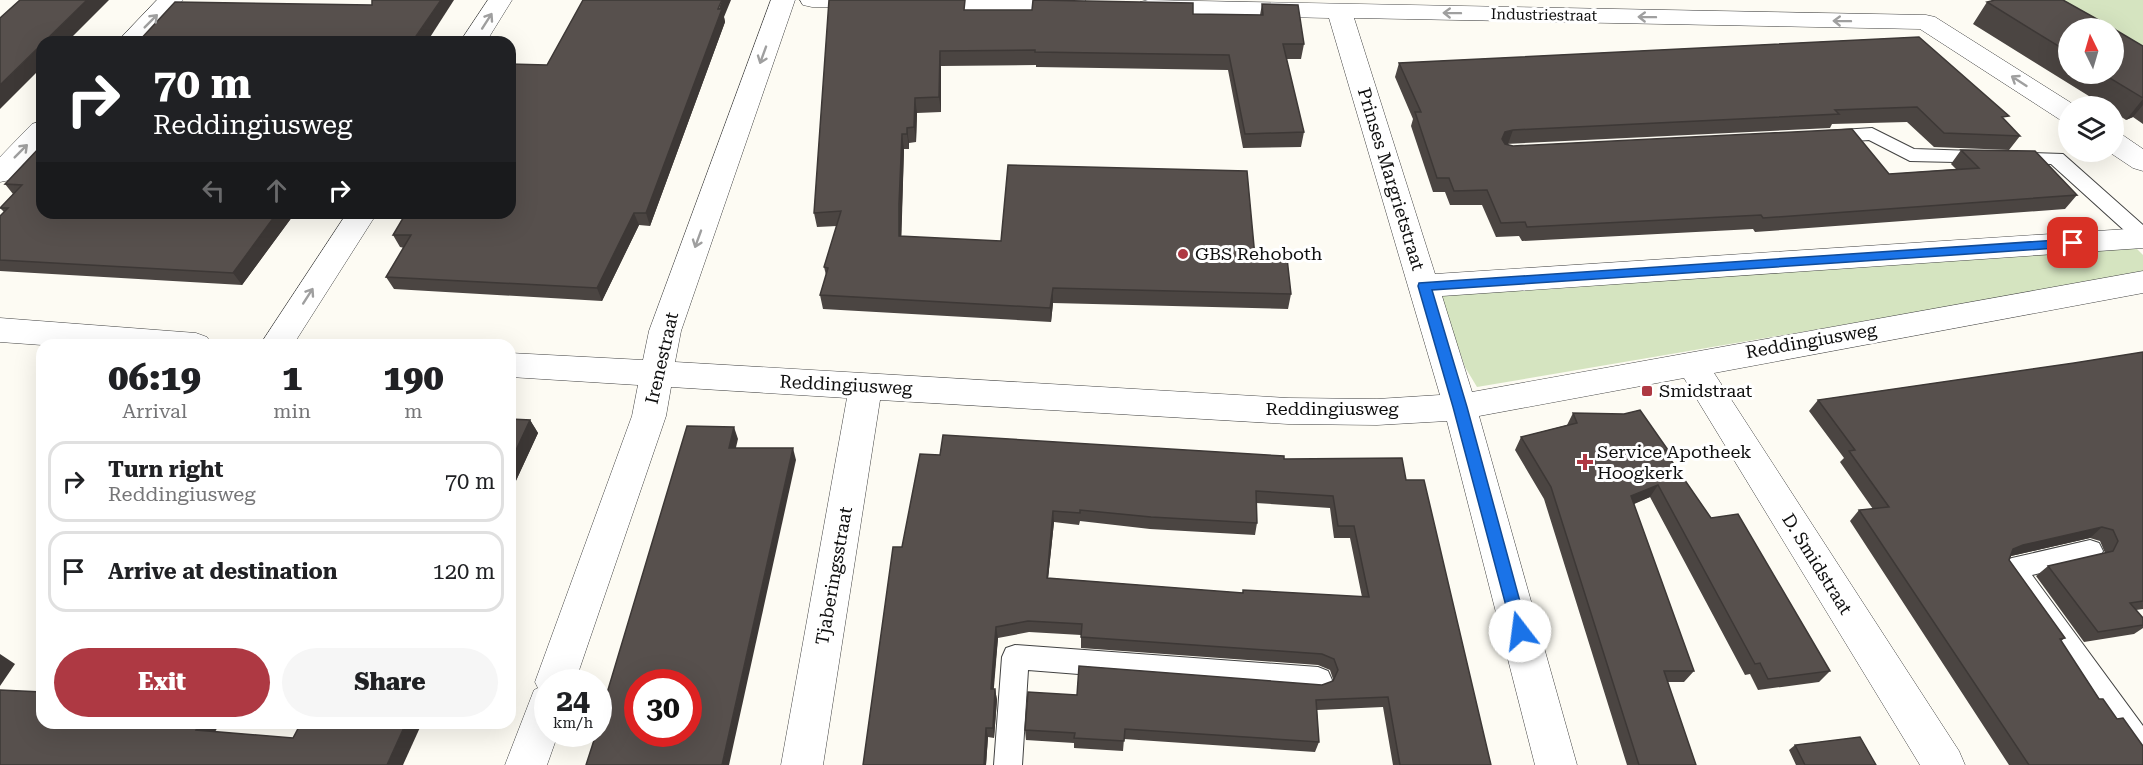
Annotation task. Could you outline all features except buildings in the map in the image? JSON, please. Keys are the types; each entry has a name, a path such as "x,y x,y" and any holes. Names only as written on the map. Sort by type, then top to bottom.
{"street":[{"path":"136,36 171,0"},
{"path":"477,36 500,0"},
{"name":"Irenestraat","path":"560,669 649,416 665,331 783,0"},
{"name":"Industriestraat","path":"812,0 1926,22 2058,107"},
{"name":"Prinses Margrietstraat","path":"1339,10 1460,407 1556,765"},
{"path":"0,173 36,136"},
{"path":"2124,149 2143,162"},
{"path":"280,339 358,219"},
{"path":"1424,286 2143,237"},
{"name":"Reddingiusweg","path":"516,364 1288,411 1377,412 1460,407 2143,282"},
{"path":"0,330 118,339"},
{"name":"D. Smidstraat","path":"1691,363 1944,765"},
{"name":"Tjaberingsstraat","path":"802,765 866,386"},
{"path":"526,765 534,742"}],"lane":[{"path":"1813,137 1872,135 1910,155 2056,158 2143,237"},
{"path":"2090,551 2012,569 2143,749"},
{"path":"1008,765 1015,657 1318,680"}],"green space":[{"path":"2007,0 2143,0 2143,73 2124,62 2124,18 2058,18 2058,23"},
{"path":"2136,248 2143,255 2143,274 1477,387 1465,367 1439,292"}],"place":[{"name":"GBS Rehoboth","path":"1183,254"},
{"name":"Smidstraat","path":"1647,391"},
{"name":"Service Apotheek Hoogkerk","path":"1585,462"}],"route":[{"path":"1520,631 1460,407 1424,286 2073,243"}]}
